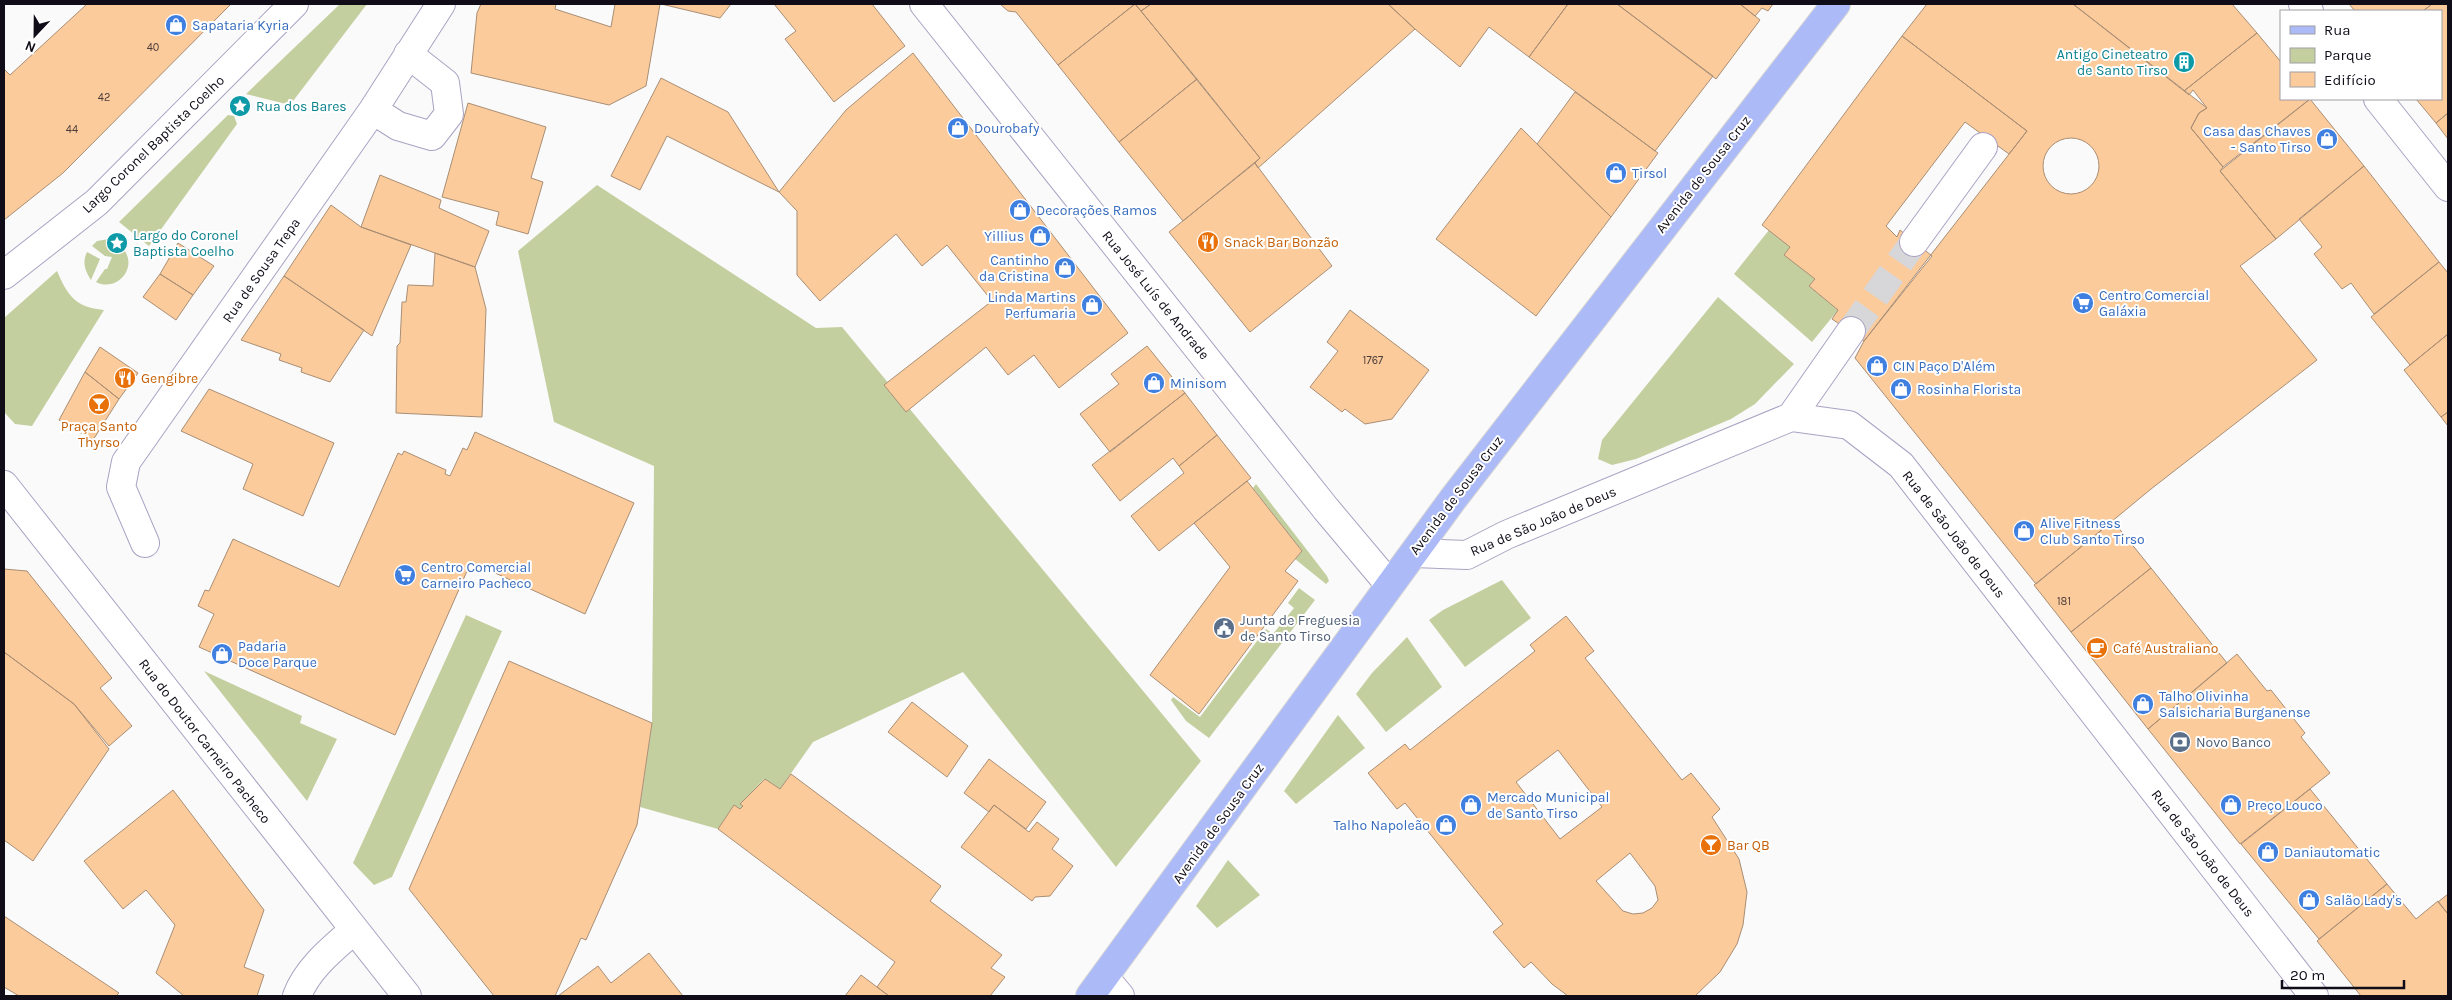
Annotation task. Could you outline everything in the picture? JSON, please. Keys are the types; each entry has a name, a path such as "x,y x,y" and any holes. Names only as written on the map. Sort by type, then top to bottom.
{"main road":[{"name":"Avenida de Sousa Cruz","path":"1105,990 1354,637 1389,584 1619,281 1836,4"}],"street":[{"name":"Largo Coronel Baptista Coelho","path":"4,275 97,202 294,4"},
{"name":"Rua de Sousa Trepa","path":"145,543 121,487 126,462 373,110 441,4"},
{"name":"Rua José Luís de Andrade","path":"924,4 1326,509 1389,584"},
{"path":"373,110 398,126 432,136 448,114 446,82 408,54"},
{"path":"2379,100 2448,186"},
{"path":"1914,242 1983,147"},
{"path":"1791,417 1851,331"},
{"name":"Rua de São João de Deus","path":"1414,552 1467,554 1506,535 1791,417 1849,426 1901,465 2314,996"},
{"name":"Rua do Doutor Carneiro Pacheco","path":"9,504 407,996"},
{"path":"297,996 301,987 322,958 354,930"}],"green space":[{"path":"340,4 367,4 290,105 246,94"},
{"path":"228,115 234,116 237,124 149,246 119,222"},
{"path":"597,185 816,328 842,327 1201,761 1116,867 963,672 813,742 780,789 764,779 740,804 743,806 740,809 734,805 718,829 640,807 652,723 654,466 554,422 518,251"},
{"path":"1769,230 1790,247 1815,279 1809,286 1838,310 1812,342 1734,274"},
{"path":"109,239 120,246 127,254 128,263 122,278 106,285 96,282 105,269 107,269 112,257 105,256 92,246 97,241"},
{"path":"87,252 100,259 91,280 85,266"},
{"path":"57,271 69,294 74,299 86,306 104,310 32,426 15,424 4,412 4,318"},
{"path":"1718,297 1794,364 1755,404 1731,419 1636,459 1612,465 1598,459 1602,440"},
{"path":"1256,484 1327,576 1329,581 1326,584 1295,559 1302,551 1253,488"},
{"path":"1502,580 1531,618 1465,667 1429,620 1443,610"},
{"path":"1299,588 1315,600 1209,738 1186,721 1171,700 1173,697 1200,717 1266,629 1273,634 1294,608 1288,603"},
{"path":"466,615 502,631 392,877 374,885 353,863"},
{"path":"1407,637 1442,687 1386,732 1356,694 1372,673"},
{"path":"204,671 302,716 300,723 337,739 307,801"},
{"path":"1338,715 1365,748 1296,804 1284,791"},
{"path":"1228,860 1260,895 1217,928 1196,906"}],"building":[{"path":"87,4 231,4 63,173 4,220 4,69 10,75"},
{"path":"481,4 556,4 555,9 611,27 615,4 660,4 646,86 609,105 471,73 477,13"},
{"path":"661,4 731,4 720,18"},
{"path":"774,4 872,4 905,46 834,102 785,39 796,31"},
{"path":"1000,4 1135,4 1058,65 1016,12 1008,11"},
{"path":"1135,4 1197,79 1119,142 1058,65"},
{"path":"1135,4 1151,4 1141,11"},
{"path":"1151,4 1388,4 1415,29 1258,168 1255,163 1260,158 1141,11"},
{"path":"1388,4 1568,4 1529,57 1489,27 1460,67"},
{"path":"1568,4 1617,4 1713,76 1655,151 1529,57"},
{"path":"1617,4 1740,4 1760,20 1716,79"},
{"path":"1740,4 1773,4 1768,11 1762,8 1755,16"},
{"name":"Centro Comercial Galáxia","path":"1927,4 2073,4 2207,108 2199,113 2191,128 2223,167 2220,171 2276,239 2240,266 2317,360 2151,489 2036,584 1855,358 1864,341 2027,131 1902,36"},
{"name":"Antigo Cineteatro de Santo Tirso","path":"2073,4 2232,4 2257,33 2184,91"},
{"path":"2349,4 2432,4 2424,10 2354,10"},
{"path":"2432,4 2448,4 2448,113 2436,123 2417,100 2442,100 2442,10 2424,10"},
{"path":"2257,33 2280,61 2280,100 2309,100 2223,167 2191,128 2199,113 2207,108 2193,90 2189,95 2184,91"},
{"path":"1902,36 2027,131 2009,154 1965,122 1886,226 1897,237 1900,230 1932,256 1864,341 1832,319 1838,310 1809,286 1815,279 1784,255 1790,247 1762,225"},
{"path":"913,53 1128,333 1059,388 1034,355 1008,375 986,347 906,412 884,385 992,301 947,245 922,266 896,234 820,301 797,275 797,211 779,192 846,110"},
{"path":"661,78 728,112 779,192 667,136 640,190 611,176"},
{"path":"1197,79 1260,158 1183,221 1119,142"},
{"path":"1575,92 1658,153 1611,217 1537,144"},
{"path":"2309,100 2311,100 2364,166 2276,239 2220,171"},
{"path":"468,103 546,127 531,178 543,182 528,234 496,225 499,212 442,197"},
{"path":"2448,113 2448,139 2436,123"},
{"path":"1521,128 1611,217 1536,316 1436,239"},
{"path":"2071,138 2082,140 2091,146 2097,155 2099,166 2097,177 2091,186 2082,192 2071,194 2060,192 2051,186 2045,177 2043,166 2045,155 2051,146 2060,140"},
{"path":"1255,163 1332,266 1250,332 1169,232"},
{"path":"2364,166 2439,262 2374,314 2351,283 2342,289 2314,254 2322,247 2299,219"},
{"path":"380,175 441,200 439,208 489,231 475,267 361,227"},
{"path":"331,205 361,227 411,245 372,336 284,276"},
{"path":"178,243 214,266 193,295 160,274"},
{"path":"435,253 475,267 486,309 482,417 396,413 397,346 400,343 402,302 406,302 408,285 433,286"},
{"path":"2439,262 2448,273 2448,334 2410,365 2371,317"},
{"path":"160,274 193,295 176,320 143,297"},
{"path":"284,276 364,330 330,382 301,372 302,368 279,360 281,354 241,340"},
{"path":"1350,310 1429,370 1392,419 1365,424 1345,409 1342,412 1310,387 1338,351 1327,342"},
{"path":"2448,334 2448,412 2441,417 2404,370"},
{"path":"1147,346 1185,393 1110,452 1080,414 1119,384 1111,374"},
{"path":"100,347 138,373 119,399 85,372"},
{"path":"85,372 119,399 93,440 59,420"},
{"path":"209,389 334,443 303,516 243,489 253,464 181,431"},
{"path":"1185,393 1217,435 1179,466 1173,458 1120,501 1092,465"},
{"path":"2448,412 2448,426 2441,417"},
{"name":"Centro Comercial Carneiro Pacheco","path":"475,432 634,503 585,614 471,562 395,735 199,647 214,614 198,606 205,590 209,591 233,539 339,587 398,453 402,455 404,451 446,470 445,474 450,476 463,448 467,450"},
{"path":"1217,435 1251,478 1159,551 1131,516 1184,473 1179,466"},
{"name":"Junta de Freguesia de Santo Tirso","path":"1247,481 1302,551 1285,571 1298,581 1199,714 1150,675 1230,567 1194,523"},
{"path":"2113,521 2151,568 2071,632 2034,585"},
{"path":"2151,568 2227,663 2148,729 2071,632"},
{"path":"4,569 27,571 112,678 100,688 132,726 109,746 74,704 4,652"},
{"name":"Mercado Municipal de Santo Tirso","path":"1566,616 1594,651 1585,658 1682,780 1691,773 1720,809 1712,817 1739,859 1747,892 1743,925 1737,944 1720,972 1695,996 1568,996 1552,984 1531,962 1524,968 1493,932 1503,924 1405,803 1397,809 1368,773 1405,744 1410,750 1535,651 1530,645","holes":["1558,750 1602,807 1560,839 1516,782","1630,853 1655,886 1658,900 1652,908 1643,913 1633,914 1623,911 1596,881"]},
{"path":"4,652 74,704 109,749 33,861 4,840"},
{"path":"2237,654 2267,691 2271,690 2305,733 2301,737 2330,773 2240,844 2148,729"},
{"path":"509,661 652,723 637,825 586,940 581,938 555,996 494,996 409,889"},
{"path":"912,702 968,746 947,777 888,732"},
{"path":"989,759 1046,802 1026,829 994,805 989,812 964,793"},
{"path":"791,774 941,886 930,901 1002,955 991,968 1005,977 990,996 889,996 877,987 895,962 718,829 734,805 740,809 743,806 740,804 765,779 780,789"},
{"path":"2310,789 2387,884 2319,939 2241,844"},
{"path":"173,790 264,910 244,967 264,975 257,996 184,996 156,973 175,925 146,890 123,909 84,861"},
{"path":"994,805 1029,832 1037,822 1059,839 1052,849 1073,866 1050,896 1035,897 1032,901 961,847"},
{"path":"2387,884 2416,919 2438,901 2448,914 2448,996 2361,996 2317,941"},
{"path":"2448,894 2448,914 2438,902"},
{"path":"4,916 119,993 116,996 19,996 4,987"},
{"path":"649,953 683,996 558,996 598,966 611,983"},
{"path":"861,975 889,996 845,996"}],"tunnel":[{"path":"1851,331 1914,242"}],"place":[{"name":"Sapataria Kyria","path":"176,25"},
{"name":"Antigo Cineteatro de Santo Tirso","path":"2184,62"},
{"name":"Rua dos Bares","path":"240,106"},
{"name":"Dourobafy","path":"958,128"},
{"name":"Casa das Chaves - Santo Tirso","path":"2327,139"},
{"name":"Tirsol","path":"1616,173"},
{"name":"Decorações Ramos","path":"1020,210"},
{"name":"Yillius","path":"1040,236"},
{"name":"Snack Bar Bonzão","path":"1208,242"},
{"name":"Largo do Coronel Baptista Coelho","path":"117,243"},
{"name":"Cantinho da Cristina","path":"1065,268"},
{"name":"Centro Comercial Galáxia","path":"2083,303"},
{"name":"Linda Martins Perfumaria","path":"1092,305"},
{"name":"CIN Paço D'Além","path":"1877,366"},
{"name":"Gengibre","path":"125,378"},
{"name":"Minisom","path":"1154,383"},
{"name":"Rosinha Florista","path":"1901,389"},
{"name":"Praça Santo Thyrso","path":"99,404"},
{"name":"Alive Fitness Club Santo Tirso","path":"2024,531"},
{"name":"Centro Comercial Carneiro Pacheco","path":"405,575"},
{"name":"Junta de Freguesia de Santo Tirso","path":"1224,628"},
{"name":"Café Australiano","path":"2097,648"},
{"name":"Padaria Doce Parque","path":"222,654"},
{"name":"Talho Olivinha Salsicharia Burganense","path":"2143,704"},
{"name":"Novo Banco","path":"2180,742"},
{"name":"Mercado Municipal de Santo Tirso","path":"1471,805"},
{"name":"Preço Louco","path":"2231,805"},
{"name":"Talho Napoleão","path":"1446,825"},
{"name":"Bar QB","path":"1711,845"},
{"name":"Daniautomatic","path":"2268,852"},
{"name":"Salão Lady's","path":"2309,900"}]}
